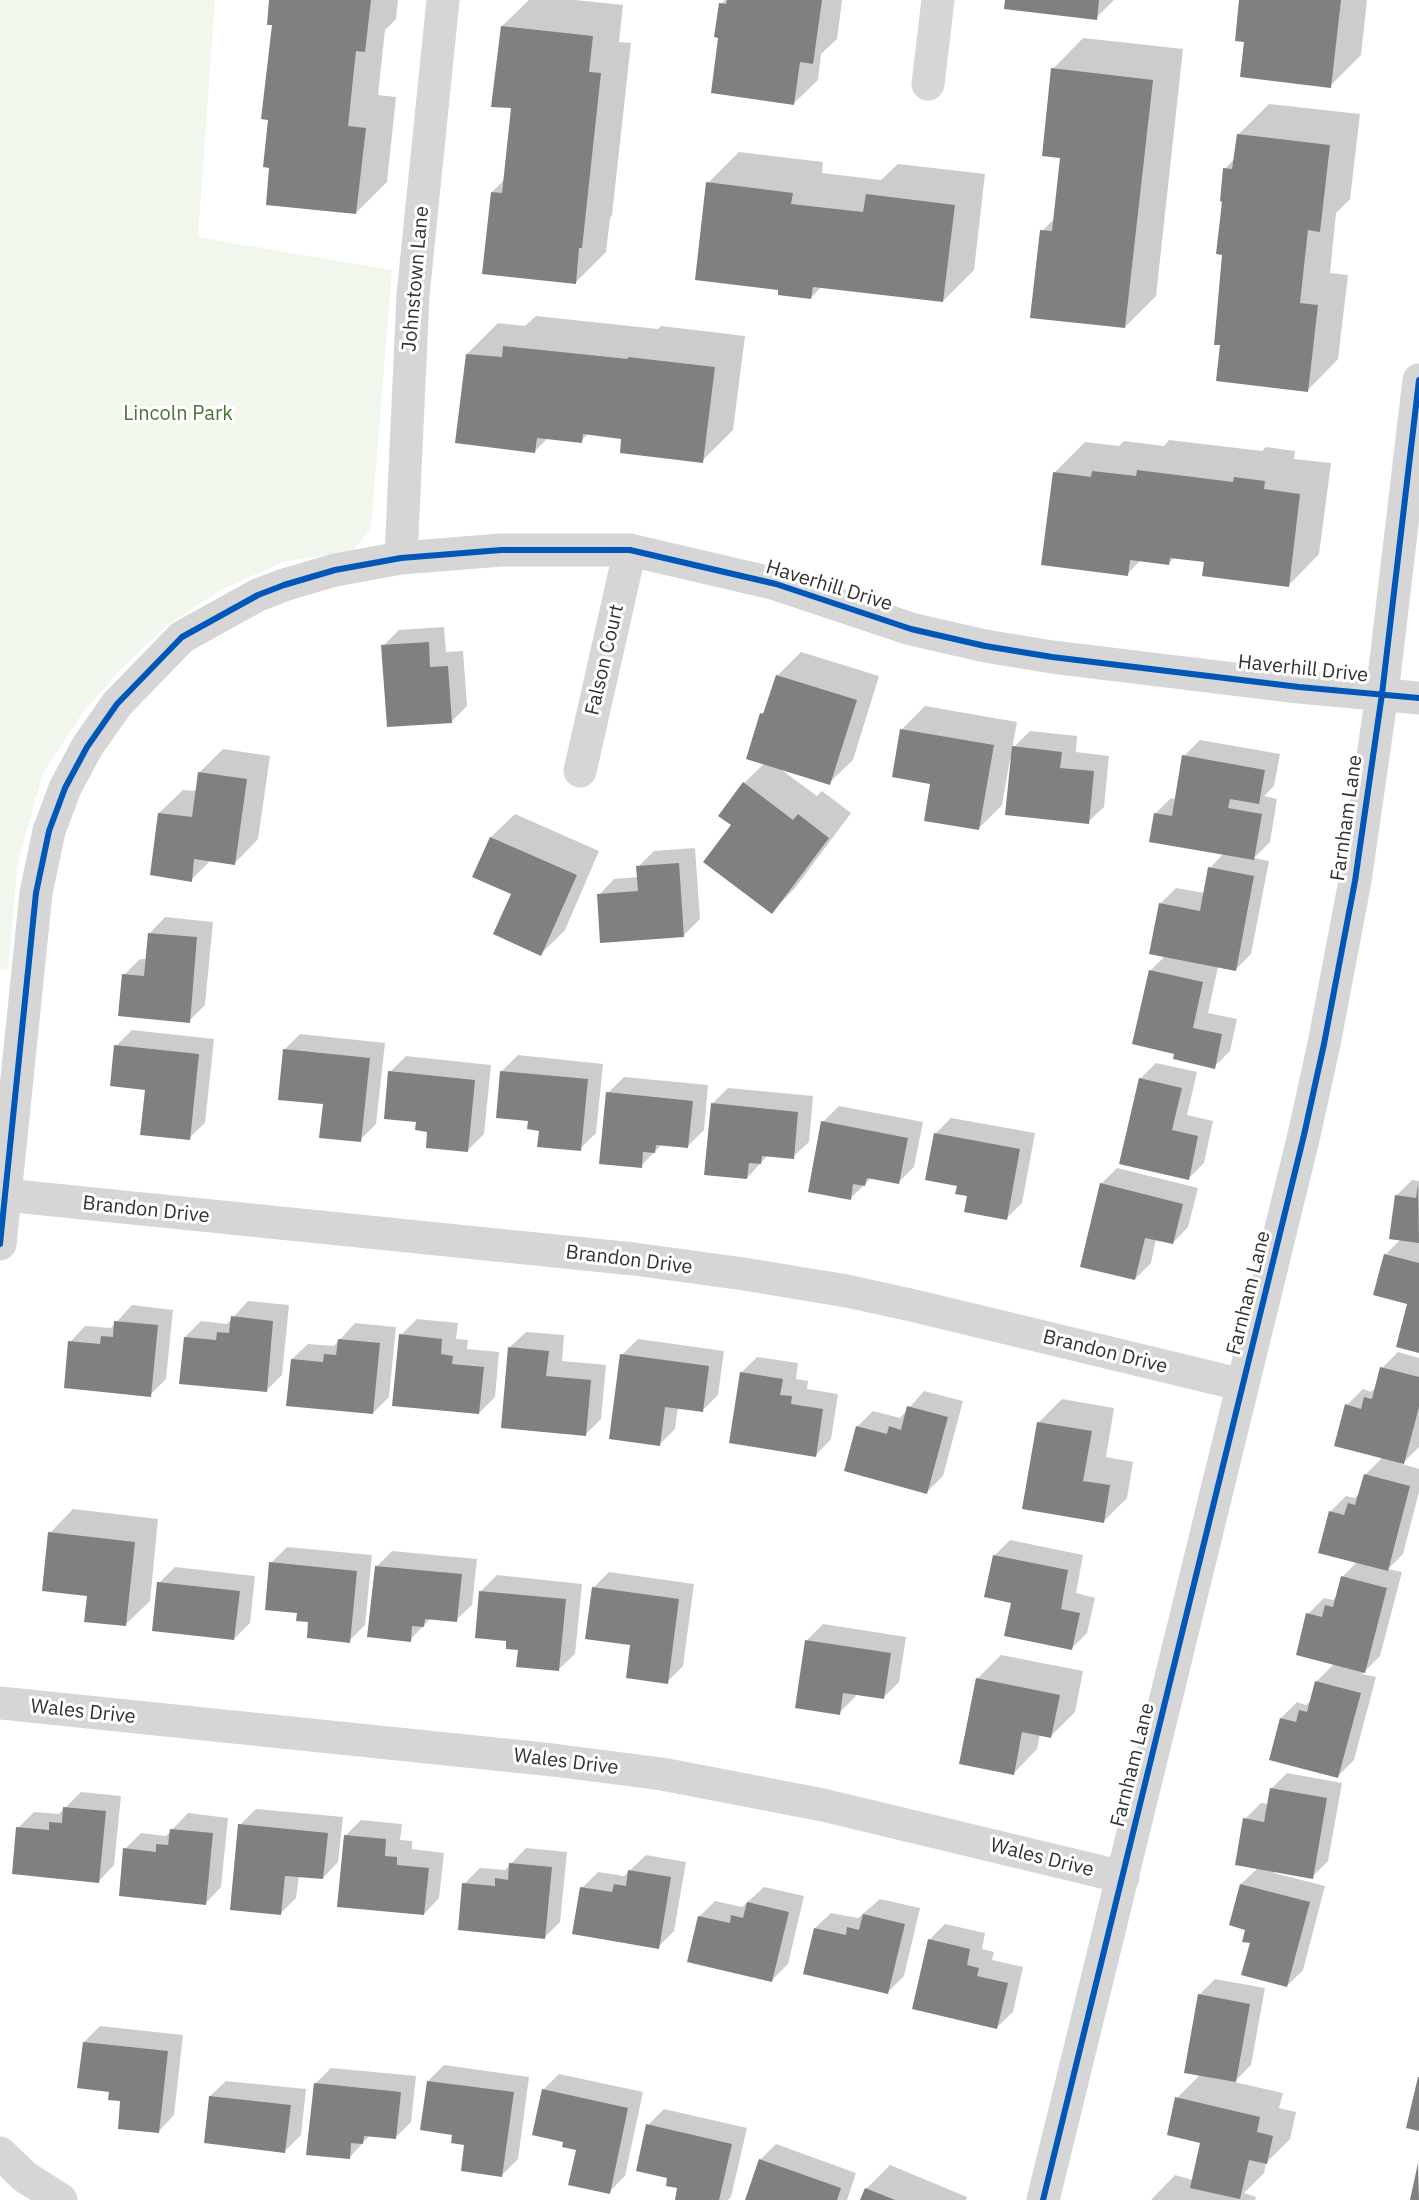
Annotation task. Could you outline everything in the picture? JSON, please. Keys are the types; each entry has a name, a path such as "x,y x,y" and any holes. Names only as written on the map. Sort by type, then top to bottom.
{"street":[{"name":"Johnstown Lane","path":"401,558 413,295 443,0"},
{"path":"928,84 938,0"},
{"name":"Farnham Lane","path":"1042,2200 1243,1386 1324,1044 1355,881 1382,694 1419,380"},
{"name":"Haverhill Drive","path":"0,1244 36,893 49,831 65,788 87,747 117,704 182,637 258,595 335,570 401,558 501,550 630,550 776,584 911,629 985,646 1052,657 1299,687 1419,698"},
{"name":"Falson Court","path":"580,771 630,550"},
{"name":"Brandon Drive","path":"5,1195 634,1259 744,1274 847,1291 915,1306 1243,1386"},
{"name":"Wales Drive","path":"0,1703 553,1760 662,1774 823,1804 1123,1877"},
{"path":"0,2153 25,2177 61,2200"}],"green space":[{"name":"Lincoln Park","path":"0,0 215,0 198,237 392,270 371,528 353,551 283,562 221,590 166,626 120,670 84,711 43,773 18,862 8,970 0,969"}],"building":[{"path":"269,0 371,0 365,52 356,51 348,126 366,128 356,214 266,205 269,168 263,167 268,120 261,119 272,25 267,25"},
{"path":"727,0 822,0 813,64 800,62 794,105 711,93 718,38 714,37 719,3 726,4"},
{"path":"1005,0 1099,0 1097,20 1004,9"},
{"path":"1239,0 1341,0 1331,88 1240,77 1244,42 1235,41"},
{"path":"501,26 593,36 589,72 601,73 576,284 482,274 491,192 502,193 511,108 491,107"},
{"path":"1051,68 1153,80 1125,328 1030,318 1040,230 1052,231 1060,158 1042,156"},
{"path":"1237,134 1330,145 1320,232 1308,230 1300,303 1318,305 1308,392 1216,381 1220,345 1214,345 1222,255 1216,254 1222,202 1220,201 1223,168 1232,169"},
{"path":"706,182 793,193 791,204 863,212 866,194 955,205 943,302 813,287 811,299 778,295 778,290 695,280"},
{"path":"503,346 715,367 703,463 620,453 621,439 583,434 582,443 537,438 535,453 455,443 466,354 502,357"},
{"path":"1137,470 1233,482 1234,477 1265,481 1264,489 1300,494 1289,587 1202,576 1204,562 1170,558 1169,565 1130,560 1128,576 1041,565 1053,472 1091,477 1092,471 1136,476"},
{"path":"429,642 430,667 448,666 452,723 387,727 381,645"},
{"path":"776,675 857,700 830,785 746,759 760,713 763,714"},
{"path":"900,729 994,745 979,830 924,821 930,784 892,777"},
{"path":"1012,746 1062,752 1060,768 1094,771 1089,824 1005,815"},
{"path":"1182,755 1265,770 1259,804 1230,799 1228,808 1262,814 1254,860 1149,842 1154,813 1172,816"},
{"path":"198,772 247,779 235,865 194,859 192,882 150,875 158,813 192,817"},
{"path":"743,782 793,820 798,814 829,838 772,914 703,862 731,825 718,816"},
{"path":"490,837 577,875 541,956 493,934 511,894 472,877"},
{"path":"679,863 684,937 600,943 597,894 638,891 636,866"},
{"path":"1208,867 1254,876 1236,971 1149,954 1159,903 1200,911"},
{"path":"148,933 197,937 190,1023 118,1016 122,974 144,976"},
{"path":"1149,970 1203,982 1193,1028 1222,1034 1215,1069 1173,1059 1174,1054 1132,1044"},
{"path":"114,1045 199,1054 190,1140 140,1135 145,1090 110,1086"},
{"path":"283,1049 370,1058 361,1142 319,1138 323,1104 278,1100"},
{"path":"388,1071 475,1080 468,1152 426,1148 427,1132 415,1130 416,1122 384,1119"},
{"path":"500,1071 588,1079 581,1151 537,1147 539,1131 527,1129 528,1121 496,1118"},
{"path":"1139,1078 1182,1088 1172,1130 1198,1136 1189,1180 1119,1164"},
{"path":"606,1092 693,1101 688,1148 656,1145 655,1153 643,1152 642,1168 599,1164"},
{"path":"711,1103 798,1112 794,1159 762,1156 761,1164 749,1163 747,1179 704,1175"},
{"path":"821,1121 908,1138 899,1184 867,1178 865,1186 853,1184 851,1200 808,1192"},
{"path":"934,1133 1020,1149 1007,1220 964,1212 967,1196 955,1194 957,1186 925,1180"},
{"path":"1100,1183 1183,1204 1173,1244 1145,1238 1135,1280 1080,1267"},
{"path":"1418,1184 1419,1243 1389,1239 1395,1195 1416,1198"},
{"path":"1384,1254 1419,1263 1419,1353 1396,1347 1407,1304 1373,1295"},
{"path":"231,1316 273,1321 267,1392 179,1384 184,1337 216,1340 217,1332 229,1333"},
{"path":"114,1321 158,1325 151,1397 64,1388 68,1341 100,1344 101,1336 113,1337"},
{"path":"399,1334 442,1339 441,1354 453,1356 452,1364 484,1367 479,1414 392,1406"},
{"path":"338,1339 380,1343 373,1414 286,1406 291,1359 323,1362 324,1354 336,1355"},
{"path":"508,1347 549,1351 546,1376 591,1380 586,1436 501,1428"},
{"path":"620,1354 709,1366 703,1412 665,1407 660,1446 609,1439"},
{"path":"1380,1367 1419,1377 1419,1407 1404,1464 1334,1446 1345,1404 1361,1409 1364,1397 1372,1399"},
{"path":"740,1372 783,1379 780,1395 792,1396 791,1404 823,1409 816,1457 729,1443"},
{"path":"907,1406 948,1417 927,1494 844,1471 856,1426 887,1434 889,1426 901,1430"},
{"path":"1037,1422 1092,1431 1083,1481 1110,1485 1104,1523 1022,1509"},
{"path":"1364,1474 1410,1486 1388,1571 1318,1553 1329,1511 1344,1515 1348,1503 1355,1505"},
{"path":"48,1532 135,1542 126,1626 84,1622 87,1596 42,1591"},
{"path":"993,1555 1068,1570 1061,1609 1080,1613 1072,1650 1004,1636 1011,1603 984,1597"},
{"path":"269,1562 357,1571 350,1643 307,1638 308,1622 296,1621 297,1613 265,1610"},
{"path":"375,1566 462,1574 457,1622 425,1619 424,1627 412,1626 411,1642 367,1637"},
{"path":"1341,1576 1387,1588 1365,1673 1296,1655 1306,1613 1322,1617 1325,1605 1333,1607"},
{"path":"157,1582 240,1591 234,1640 152,1631"},
{"path":"592,1587 679,1599 668,1684 626,1678 630,1645 585,1639"},
{"path":"479,1591 566,1599 559,1671 516,1667 518,1650 506,1649 506,1641 475,1638"},
{"path":"805,1640 891,1653 884,1699 843,1693 840,1715 795,1708"},
{"path":"976,1678 1060,1695 1051,1738 1022,1732 1014,1775 959,1764"},
{"path":"1315,1681 1361,1693 1338,1778 1269,1760 1280,1718 1296,1722 1299,1710 1307,1712"},
{"path":"1270,1788 1327,1798 1313,1879 1235,1865 1243,1818 1264,1822"},
{"path":"63,1807 106,1811 99,1883 12,1874 16,1827 49,1830 49,1822 62,1823"},
{"path":"238,1824 328,1833 323,1879 285,1876 281,1915 230,1910"},
{"path":"170,1829 213,1833 206,1905 119,1896 123,1848 156,1852 156,1844 168,1845"},
{"path":"344,1835 386,1839 385,1856 397,1857 397,1865 429,1868 424,1915 337,1907"},
{"path":"509,1863 552,1867 545,1939 458,1930 462,1883 495,1886 495,1878 508,1880"},
{"path":"628,1870 671,1877 659,1949 572,1934 580,1887 612,1892 614,1884 626,1886"},
{"path":"1240,1884 1310,1902 1287,1987 1241,1975 1250,1943 1242,1942 1245,1930 1229,1925"},
{"path":"747,1902 789,1912 772,1982 687,1962 698,1916 730,1923 731,1915 743,1918"},
{"path":"863,1914 905,1924 888,1994 803,1974 814,1928 846,1935 847,1927 859,1930"},
{"path":"928,1939 970,1949 967,1965 979,1968 977,1976 1008,1983 997,2029 912,2009"},
{"path":"1198,1994 1250,2004 1236,2082 1184,2073"},
{"path":"83,2042 168,2051 159,2133 118,2129 120,2101 108,2100 109,2092 77,2088"},
{"path":"1419,2077 1419,2131 1406,2128"},
{"path":"427,2081 514,2092 502,2177 461,2171 464,2145 451,2143 452,2135 420,2130"},
{"path":"314,2083 401,2092 396,2139 364,2136 363,2144 351,2143 350,2159 306,2155"},
{"path":"542,2089 628,2108 610,2194 568,2185 576,2150 562,2147 563,2142 532,2135"},
{"path":"209,2096 291,2105 285,2153 204,2143"},
{"path":"1175,2097 1260,2117 1257,2132 1273,2136 1267,2164 1249,2160 1240,2199 1190,2188 1200,2143 1167,2135"},
{"path":"646,2124 732,2144 719,2200 675,2200 677,2188 666,2186 667,2178 636,2171"},
{"path":"759,2159 841,2188 837,2200 745,2200"},
{"path":"1418,2163 1419,2200 1410,2200"},
{"path":"865,2188 895,2200 860,2200"}],"cycle path":[{"path":"1043,2200 1304,1135 1324,1044 1355,881 1382,694 1419,380"},
{"path":"0,1244 36,893 49,831 65,788 87,747 117,704 182,637 258,595 335,570 401,558 501,550 630,550 776,584 911,629 985,646 1052,657 1299,687 1419,698"}]}
